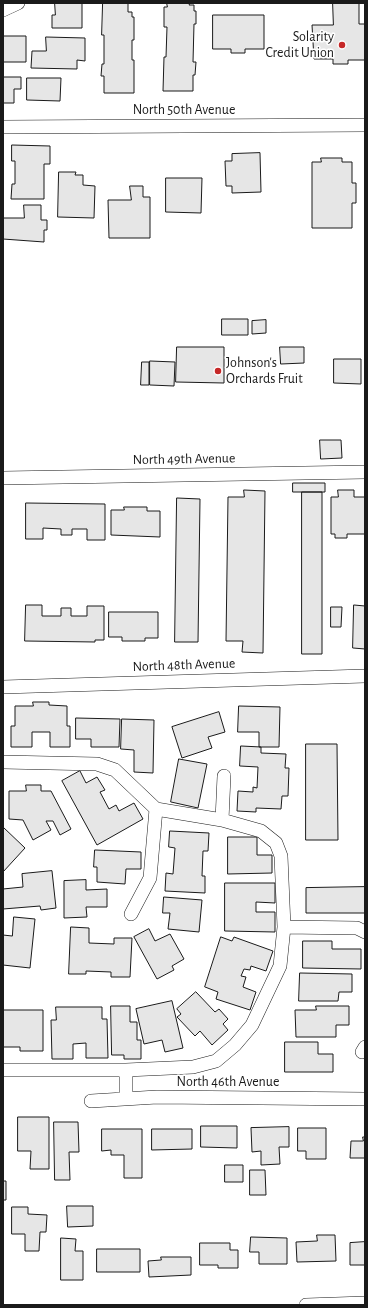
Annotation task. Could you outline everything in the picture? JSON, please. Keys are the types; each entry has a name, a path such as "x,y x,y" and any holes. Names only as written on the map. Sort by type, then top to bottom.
{"street":[{"path":"3,10 18,3"},
{"name":"North 50th Avenue","path":"3,127 365,125"},
{"name":"North 49th Avenue","path":"3,478 365,472"},
{"name":"North 48th Avenue","path":"3,687 365,676"},
{"path":"3,762 97,764 115,770 156,809 222,820 261,831 276,843 281,856 284,927 280,966 252,1025 235,1045 216,1060 193,1067 126,1070 3,1070"},
{"path":"222,820 224,776"},
{"path":"131,914 150,878 156,809"},
{"path":"284,927 357,928 365,932"},
{"path":"126,1070 126,1099"},
{"name":"North 46th Avenue","path":"91,1102 157,1098 365,1099"},
{"path":"306,1305 365,1303"}],"building":[{"path":"55,3 82,3 82,28 52,28 52,15 55,15"},
{"path":"103,3 128,3 128,12 132,12 132,17 134,17 132,60 134,60 134,93 104,93 104,76 101,76 102,64 104,64 104,35 102,35"},
{"path":"167,3 190,3 189,5 194,5 194,11 196,11 196,24 194,24 193,62 196,62 195,75 193,75 193,91 163,91 167,27 164,27 164,7 167,7"},
{"path":"333,3 359,3 359,24 365,24 365,60 348,60 348,64 333,64 333,59 314,59 312,25 333,25"},
{"path":"213,15 264,15 264,49 245,49 245,53 231,53 231,49 213,49"},
{"path":"3,36 26,36 26,62 3,62"},
{"path":"46,37 85,38 85,61 77,60 77,69 31,68 32,51 46,51"},
{"path":"3,77 21,77 21,89 14,89 14,103 3,103"},
{"path":"27,78 61,78 60,101 27,100"},
{"path":"12,145 50,146 50,164 44,164 44,199 11,199 12,184 15,184 15,161 12,161"},
{"path":"260,153 261,192 232,193 232,186 226,186 225,161 232,161 232,154"},
{"path":"321,158 342,158 342,162 352,162 352,183 356,183 356,203 352,203 352,228 312,228 312,162 321,162"},
{"path":"59,172 76,172 75,175 83,175 83,185 95,186 94,218 58,217"},
{"path":"166,178 202,178 201,213 166,212"},
{"path":"130,186 143,186 143,197 150,197 150,238 109,238 108,200 131,200"},
{"path":"24,205 41,205 41,220 47,220 47,230 44,230 44,242 3,239 3,218 24,218"},
{"path":"222,319 248,319 248,335 222,335"},
{"path":"266,320 266,333 252,334 252,321"},
{"path":"177,347 224,347 224,383 176,382"},
{"path":"280,347 304,347 304,363 281,364"},
{"path":"334,359 361,359 361,384 334,383"},
{"path":"150,361 175,362 174,386 150,385"},
{"path":"142,362 149,362 149,385 141,385"},
{"path":"320,440 341,440 342,458 321,459"},
{"path":"293,483 325,483 325,492 293,492"},
{"path":"244,490 265,491 263,653 242,652 243,641 226,641 228,497 244,497"},
{"path":"338,490 354,490 354,497 365,497 365,534 347,534 347,538 335,538 335,534 331,534 331,497 338,497"},
{"path":"302,492 322,492 322,654 302,654"},
{"path":"177,498 200,499 198,642 175,642"},
{"path":"26,503 105,504 105,540 87,540 87,529 72,529 72,535 61,535 61,529 43,528 43,539 26,539"},
{"path":"124,507 147,507 147,511 160,511 160,537 111,535 111,510 124,510"},
{"path":"26,605 42,605 42,616 61,616 61,608 71,608 71,616 87,616 87,606 104,606 104,640 95,640 95,642 25,641"},
{"path":"354,605 365,606 365,649 353,648"},
{"path":"331,607 342,607 341,627 331,627"},
{"path":"109,612 158,612 158,638 145,638 145,641 122,641 122,637 109,637"},
{"path":"33,702 49,702 49,705 67,706 67,726 70,726 70,747 50,747 50,732 32,732 32,747 11,747 11,726 15,726 15,706 33,706"},
{"path":"239,706 280,707 279,747 259,747 259,732 238,732"},
{"path":"219,712 225,732 208,737 212,748 182,758 172,727"},
{"path":"76,718 120,719 119,747 91,747 91,739 76,739"},
{"path":"122,719 154,720 153,773 134,772 134,750 121,749"},
{"path":"306,744 337,744 338,840 306,840"},
{"path":"241,746 261,747 261,753 286,754 285,768 289,768 288,796 282,796 281,809 256,808 256,812 237,811 238,791 253,792 253,787 257,788 258,767 240,766"},
{"path":"179,759 207,764 198,808 171,802"},
{"path":"80,771 86,783 97,777 105,790 100,792 109,809 116,805 119,811 134,803 143,819 97,845 62,781"},
{"path":"26,785 41,785 41,791 51,791 71,829 60,835 53,821 46,821 51,830 33,840 23,820 9,819 9,791 26,791"},
{"path":"3,827 25,848 3,872"},
{"path":"170,831 209,833 208,851 203,851 202,876 205,876 205,893 165,891 166,873 173,874 175,848 169,847"},
{"path":"228,837 257,837 257,855 272,855 272,873 228,874"},
{"path":"95,850 141,852 141,869 126,869 125,884 97,882 97,867 94,867"},
{"path":"52,871 56,908 41,910 40,906 3,909 3,889 23,887 22,874"},
{"path":"86,880 86,890 107,889 107,907 86,907 87,917 64,918 64,881"},
{"path":"225,883 275,883 275,903 256,902 256,912 275,912 275,932 225,931"},
{"path":"365,887 365,913 306,913 306,888"},
{"path":"164,897 202,900 199,932 168,929 170,913 163,913"},
{"path":"14,917 35,919 30,968 3,965 3,935 12,936"},
{"path":"71,927 89,928 89,943 114,944 114,938 132,938 130,977 111,977 111,972 86,971 86,974 69,974"},
{"path":"149,929 155,941 170,934 184,959 172,966 174,970 157,979 134,937"},
{"path":"221,937 232,941 234,937 273,951 266,971 251,966 250,970 244,969 241,976 246,977 243,987 256,992 250,1010 216,999 218,992 205,987"},
{"path":"303,941 332,941 332,949 361,949 361,969 303,968"},
{"path":"300,973 352,974 352,992 339,992 338,1001 299,1001"},
{"path":"196,992 215,1012 219,1009 228,1019 223,1024 228,1030 212,1045 200,1031 195,1036 177,1017 181,1014 177,1009"},
{"path":"172,1001 183,1048 165,1052 162,1040 144,1044 136,1009"},
{"path":"111,1006 130,1006 130,1022 137,1022 137,1040 141,1040 141,1059 124,1059 124,1055 112,1055"},
{"path":"316,1006 349,1006 349,1025 336,1025 336,1037 296,1037 295,1010 316,1010"},
{"path":"56,1007 102,1007 102,1019 107,1019 108,1058 86,1058 86,1043 73,1044 73,1059 52,1059 51,1020 56,1020"},
{"path":"3,1010 43,1010 43,1051 20,1051 20,1047 3,1047"},
{"path":"285,1042 318,1042 318,1054 333,1054 333,1072 285,1072"},
{"path":"18,1117 49,1117 49,1169 30,1169 31,1151 18,1151"},
{"path":"54,1122 78,1122 79,1152 69,1152 70,1180 55,1180"},
{"path":"201,1126 237,1126 237,1148 201,1147"},
{"path":"289,1127 289,1147 279,1147 280,1164 261,1165 261,1151 252,1152 251,1128"},
{"path":"298,1128 326,1128 326,1159 306,1159 306,1151 298,1151"},
{"path":"102,1129 142,1129 142,1178 124,1178 124,1155 111,1155 111,1150 102,1151"},
{"path":"152,1129 192,1129 192,1149 152,1150"},
{"path":"363,1137 365,1137 365,1158 350,1158 351,1141 363,1141"},
{"path":"225,1165 243,1165 243,1182 225,1182"},
{"path":"250,1170 265,1170 266,1195 250,1195"},
{"path":"3,1181 6,1181 6,1200 3,1200"},
{"path":"67,1206 93,1206 93,1226 68,1227"},
{"path":"12,1207 28,1207 28,1214 47,1215 46,1232 40,1232 39,1251 25,1251 25,1234 12,1234"},
{"path":"317,1235 335,1235 336,1261 297,1262 296,1242 317,1241"},
{"path":"251,1237 287,1238 287,1264 259,1264 259,1252 250,1252"},
{"path":"61,1238 76,1239 75,1251 83,1251 83,1280 61,1280"},
{"path":"365,1242 365,1265 350,1265 350,1243"},
{"path":"200,1243 230,1243 230,1250 238,1250 238,1268 218,1268 218,1265 200,1265"},
{"path":"97,1249 140,1249 140,1272 97,1272"},
{"path":"161,1257 191,1257 191,1275 149,1277 148,1261 161,1260"}],"place":[{"name":"Solarity Credit Union","path":"342,45"},
{"name":"Johnson's Orchards Fruit","path":"218,371"}]}
